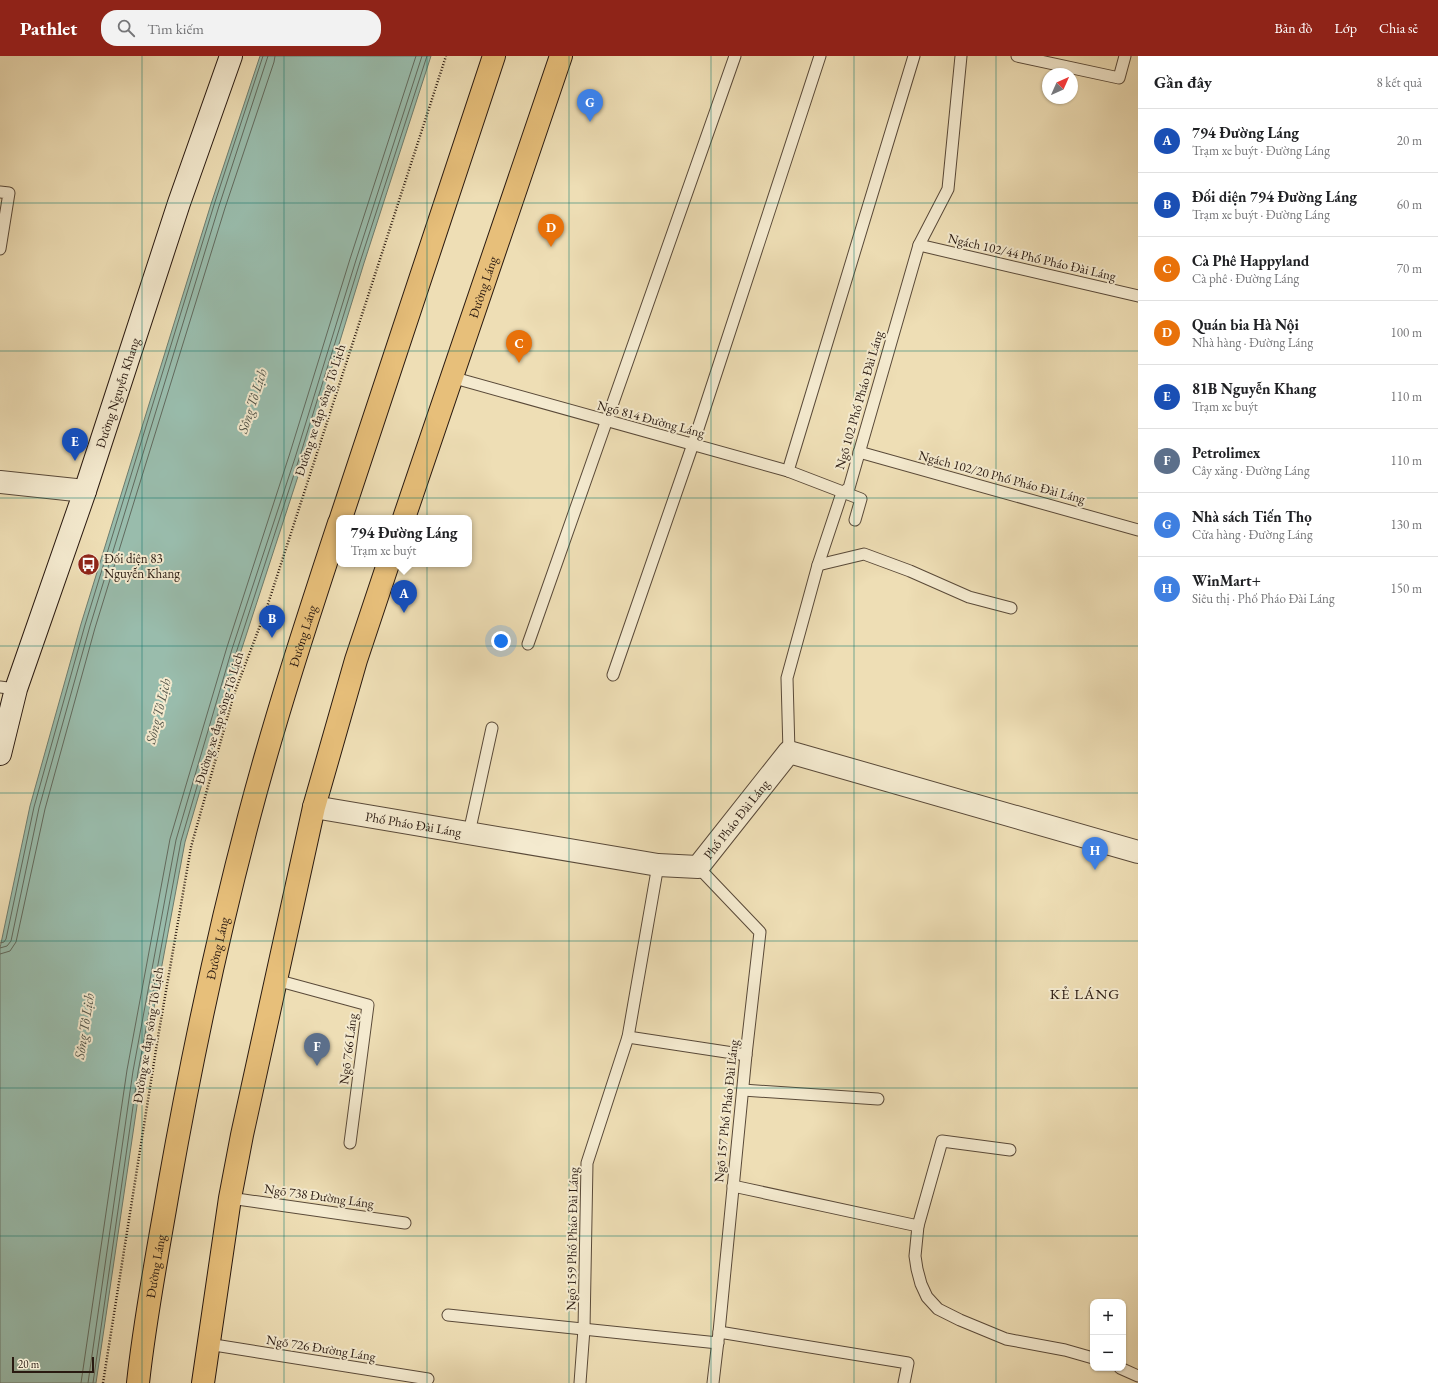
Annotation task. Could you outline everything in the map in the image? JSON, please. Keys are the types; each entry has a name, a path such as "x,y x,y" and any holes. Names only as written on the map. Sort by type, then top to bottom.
{"main road":[{"path":"342,515 494,56"},
{"name":"Đường Láng","path":"405,515 561,56"},
{"name":"Đường Láng","path":"138,1383 144,1332 167,1200 208,984 249,816 298,647 336,532"},
{"path":"203,1383 230,1198 314,808 356,660 387,567"}],"street":[{"name":"Đường Nguyễn Khang","path":"0,754 8,688 85,491 179,203 231,56"},
{"path":"0,482 85,491"},
{"path":"789,752 1138,852"},
{"name":"Phố Pháo Đài Láng","path":"314,808 658,865 698,866 789,752"}],"lane":[{"path":"528,644 735,56"},
{"path":"613,675 694,444 820,56"},
{"path":"788,471 914,56"},
{"name":"Ngõ 102 Phố Pháo Đài Láng","path":"789,752 787,678 818,565 842,493 849,488 919,245 948,189 961,56"},
{"path":"1017,56 1119,78 1125,56"},
{"path":"0,192 9,193 0,249"},
{"name":"Ngách 102/44 Phố Pháo Đài Láng","path":"919,245 1138,296"},
{"name":"Ngõ 814 Đường Láng","path":"451,377 788,471 842,493 861,499 855,520"},
{"name":"Ngách 102/20 Phố Pháo Đài Láng","path":"859,452 1138,530"},
{"path":"818,565 864,554 970,596 1011,608"},
{"path":"469,833 492,728"},
{"name":"Ngõ 159 Phố Pháo Đài Láng","path":"580,1383 584,1329 587,1163 628,1038 658,865"},
{"name":"Ngõ 157 Phố Pháo Đài Láng","path":"698,866 760,932 732,1186 719,1337 713,1383"},
{"name":"Ngõ 766 Láng","path":"276,980 368,1004 350,1143"},
{"path":"628,1038 746,1055"},
{"path":"743,1090 878,1099"},
{"path":"1010,1150 942,1141 918,1226 915,1256 921,1284 927,1297 938,1309 960,1320 1006,1339 1065,1350 1090,1357"},
{"path":"732,1186 918,1226"},
{"name":"Ngõ 738 Đường Láng","path":"230,1198 405,1223"},
{"path":"448,1315 584,1329 719,1337 908,1363 904,1383"},
{"name":"Ngõ 726 Đường Láng","path":"208,1344 428,1379"},
{"path":"1126,1371 1138,1376"}],"path":[{"name":"Đường xe đạp sông Tô Lịch","path":"103,1383 158,1037 191,847 234,694 266,610 446,56"}],"water":[{"name":"Sông Tô Lịch","path":"260,56 431,56 364,263 303,461 241,651 185,842 142,1072 96,1383 0,1383 0,948 30,806 81,624 211,204"}],"place":[{"name":"Nhà sách Tiến Thọ","path":"590,122"},
{"name":"Quán bia Hà Nội","path":"551,247"},
{"name":"Cà Phê Happyland","path":"519,363"},
{"name":"81B Nguyễn Khang","path":"75,461"},
{"name":"Đối diện 83 Nguyễn Khang","path":"89,565"},
{"name":"794 Đường Láng","path":"404,613"},
{"name":"Đối diện 794 Đường Láng","path":"272,638"},
{"name":"WinMart+","path":"1095,870"},
{"name":"Petrolimex","path":"317,1066"}],"district":[{"name":"KẺ LÁNG","path":"1085,993"}]}
